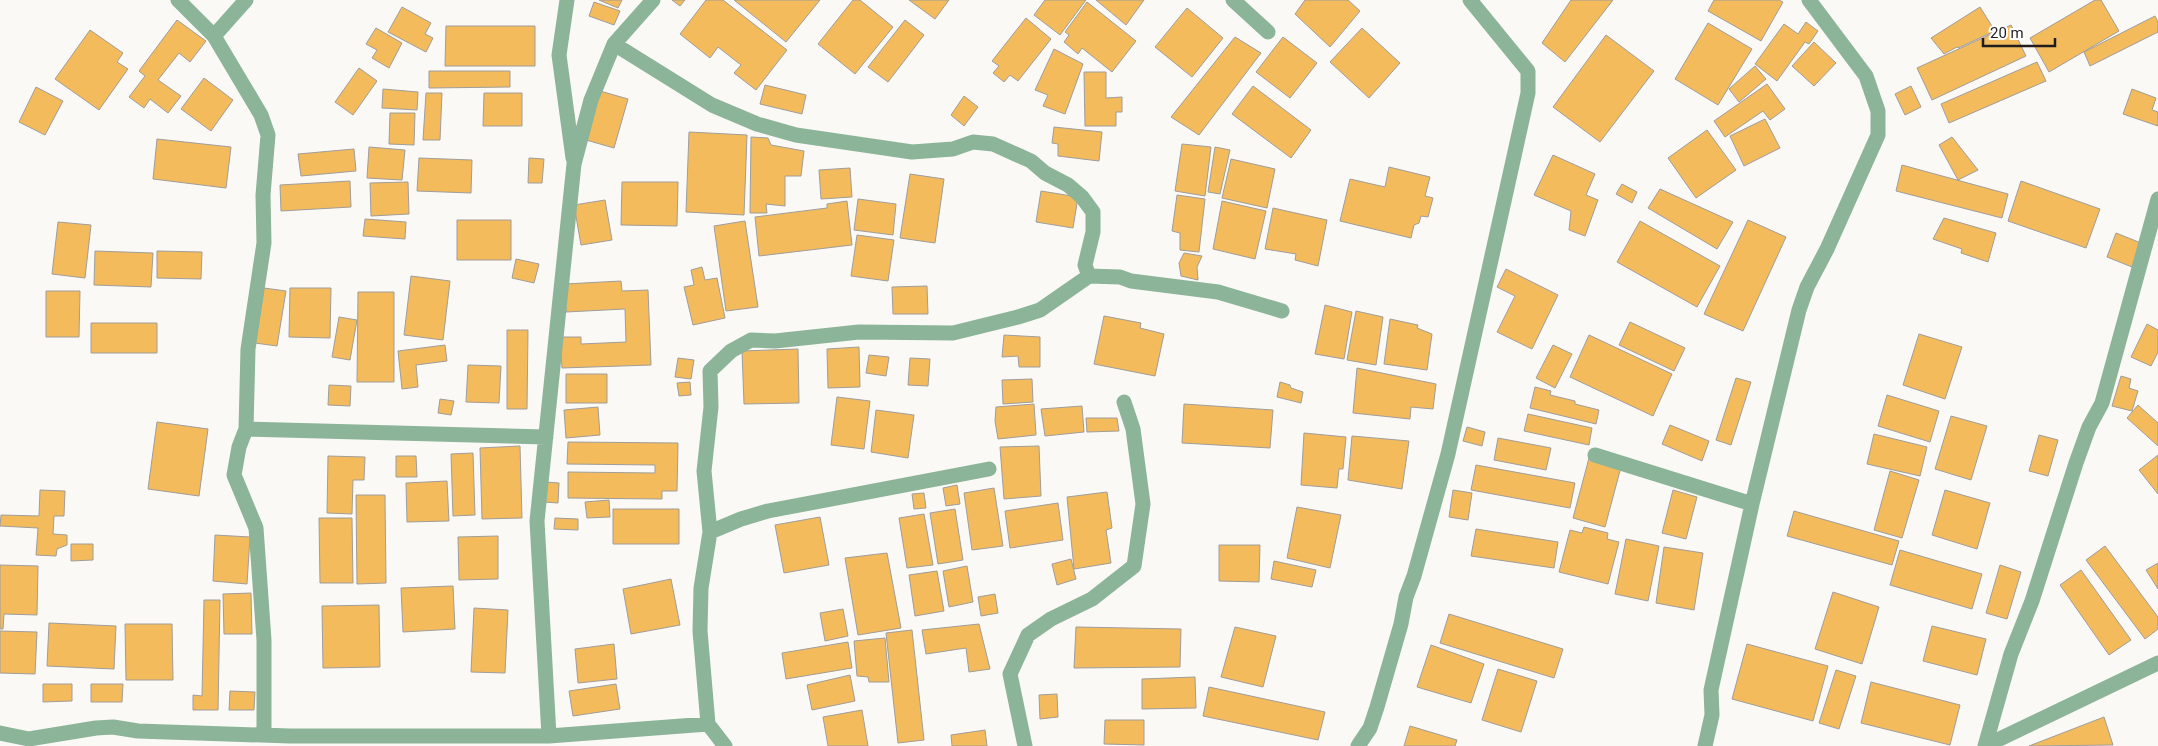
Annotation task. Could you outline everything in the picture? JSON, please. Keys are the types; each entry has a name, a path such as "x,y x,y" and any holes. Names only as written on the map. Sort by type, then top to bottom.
{"street":[{"path":"178,0 214,36 261,114 268,135 263,195 264,243 248,349 246,429 239,447 234,475 256,528 264,640 264,735"},
{"path":"214,36 246,0"},
{"path":"567,0 559,54 574,164"},
{"path":"550,736 536,521 574,164 591,100 614,44 654,0"},
{"path":"1233,0 1268,32"},
{"path":"1358,746 1370,728 1377,707 1401,624 1406,597 1414,576 1448,454 1528,93 1528,70 1470,0"},
{"path":"1705,746 1712,715 1711,690 1752,504 1799,310 1807,286 1827,249 1878,135 1878,112 1866,76 1809,0"},
{"path":"614,44 712,105 757,124 796,135 912,152 953,149 973,142 993,144 1031,161 1045,173 1068,185 1082,197 1093,212 1093,232 1085,265 1089,276"},
{"path":"2158,198 2102,403 2089,427 2076,463 2032,601 2011,654 1985,746 2158,663"},
{"path":"725,746 708,724 700,631 701,588 710,532 704,471 712,407 710,371 731,351 751,340 776,341 858,332 953,333 1040,310 1089,276 1120,277 1131,281 1218,292 1282,311"},
{"path":"1025,746 1010,674 1028,635 1051,619 1092,598 1134,566 1143,504 1133,429 1124,402"},
{"path":"246,429 546,437"},
{"path":"1595,455 1752,504"},
{"path":"710,532 741,519 768,511 989,468"},
{"path":"0,733 29,743 96,728 264,735 550,736 708,724"}],"building":[{"path":"599,0 622,0 618,8"},
{"path":"672,0 685,0 680,6"},
{"path":"706,0 723,0 787,50 756,90 734,73 741,65 718,47 710,58 680,34"},
{"path":"734,0 820,0 786,42"},
{"path":"853,0 860,0 893,27 855,74 818,44"},
{"path":"909,0 949,0 935,19"},
{"path":"1045,0 1086,0 1060,35 1034,15"},
{"path":"1096,0 1144,0 1126,25"},
{"path":"1305,0 1348,0 1360,11 1330,47 1295,14"},
{"path":"1571,0 1613,0 1565,62 1542,43"},
{"path":"1714,0 1779,0 1783,2 1761,41 1708,11"},
{"path":"2095,0 2101,0 2119,31 2049,72 2030,38"},
{"path":"594,2 620,11 614,25 589,16"},
{"path":"1087,2 1136,41 1112,72 1082,48 1078,54 1064,42 1069,35 1065,32"},
{"path":"402,7 431,23 425,34 433,38 426,52 388,32"},
{"path":"1980,7 1995,31 1944,54 1931,38"},
{"path":"1187,8 1223,38 1192,77 1155,47"},
{"path":"2155,16 2158,22 2158,32 2090,66 2084,52"},
{"path":"1026,18 1051,39 1018,81 1010,75 1004,82 993,73 999,66 992,61"},
{"path":"177,20 206,41 190,62 179,53 158,80 181,96 168,113 150,99 144,108 129,97 145,76 139,71"},
{"path":"905,20 924,35 888,82 868,67"},
{"path":"1806,22 1818,31 1809,44 1805,42 1777,81 1755,64 1784,24 1798,34"},
{"path":"1708,23 1752,49 1718,105 1675,79"},
{"path":"2011,25 2026,56 1932,100 1917,68"},
{"path":"446,26 535,26 535,66 445,66"},
{"path":"376,28 402,43 389,68 372,58 377,50 366,44"},
{"path":"1362,28 1400,63 1369,98 1330,62"},
{"path":"90,30 123,53 117,62 128,69 99,110 55,79"},
{"path":"1606,35 1654,71 1600,142 1553,107"},
{"path":"1235,37 1261,53 1199,135 1171,117"},
{"path":"1283,37 1317,63 1290,98 1256,72"},
{"path":"1814,42 1836,63 1814,86 1792,66"},
{"path":"1054,49 1083,64 1065,114 1043,106 1048,95 1035,90"},
{"path":"2037,62 2046,81 1949,123 1941,104"},
{"path":"1755,66 1766,79 1739,102 1729,89"},
{"path":"359,68 377,81 353,115 335,102"},
{"path":"429,71 510,71 510,87 429,88"},
{"path":"1084,72 1106,72 1106,98 1122,97 1122,112 1116,112 1116,126 1085,126"},
{"path":"204,78 233,100 211,131 181,109"},
{"path":"1767,84 1785,109 1770,120 1763,111 1725,137 1714,121"},
{"path":"765,85 806,95 802,114 760,104"},
{"path":"1253,86 1311,130 1291,158 1232,114"},
{"path":"1911,86 1921,107 1905,115 1895,94"},
{"path":"36,87 63,101 45,135 19,122"},
{"path":"383,89 418,92 417,110 382,108"},
{"path":"2132,89 2156,98 2152,110 2158,112 2158,126 2123,114"},
{"path":"600,91 628,99 614,148 586,140"},
{"path":"426,93 442,93 440,140 423,140"},
{"path":"484,93 522,93 522,126 483,126"},
{"path":"964,96 978,107 964,126 951,115"},
{"path":"390,113 415,113 414,145 389,144"},
{"path":"1765,119 1780,148 1744,166 1730,136"},
{"path":"1054,127 1102,132 1099,161 1058,156 1058,144 1052,143"},
{"path":"1707,130 1736,170 1696,198 1668,158"},
{"path":"689,132 747,135 744,215 686,212"},
{"path":"751,137 768,138 771,145 804,151 801,176 785,176 785,206 766,204 767,213 750,213"},
{"path":"1952,137 1978,170 1958,180 1939,145"},
{"path":"157,139 231,147 226,188 153,179"},
{"path":"1182,144 1211,147 1205,196 1175,191"},
{"path":"369,147 405,150 402,180 367,178"},
{"path":"1215,147 1230,150 1220,194 1208,192"},
{"path":"354,149 356,171 301,176 298,154"},
{"path":"1553,155 1595,174 1586,195 1598,200 1585,236 1569,230 1571,211 1534,195"},
{"path":"419,158 472,160 471,193 417,191"},
{"path":"529,158 544,159 542,183 528,183"},
{"path":"1231,159 1275,169 1267,208 1222,198"},
{"path":"1902,165 2008,194 2002,218 1896,191"},
{"path":"1389,167 1430,177 1425,196 1433,198 1428,217 1421,216 1419,223 1414,225 1411,238 1340,221 1350,179 1385,187"},
{"path":"850,168 852,197 821,199 819,170"},
{"path":"910,174 944,179 935,243 900,238"},
{"path":"350,181 351,207 281,211 280,185"},
{"path":"2021,181 2100,209 2086,248 2008,221"},
{"path":"408,182 409,214 371,216 370,183"},
{"path":"622,182 678,182 677,226 621,225"},
{"path":"1622,184 1637,192 1632,203 1616,194"},
{"path":"1660,189 1733,222 1717,249 1648,208"},
{"path":"1041,191 1078,197 1073,228 1036,222"},
{"path":"1177,195 1205,199 1199,252 1180,250 1180,233 1172,231"},
{"path":"858,199 896,204 893,235 854,230"},
{"path":"605,200 612,240 581,245 574,205"},
{"path":"847,201 852,245 759,256 755,217 827,208 827,204"},
{"path":"1222,201 1266,211 1255,259 1213,249"},
{"path":"1273,208 1327,220 1318,266 1295,260 1296,254 1265,249"},
{"path":"1944,218 1996,233 1988,262 1961,253 1962,249 1933,239"},
{"path":"365,219 406,222 405,239 363,236"},
{"path":"457,220 511,220 511,260 457,260"},
{"path":"1748,220 1786,237 1743,331 1704,314"},
{"path":"745,221 758,307 726,311 714,226"},
{"path":"1640,221 1720,266 1697,307 1617,262"},
{"path":"58,222 91,225 85,278 52,274"},
{"path":"2116,233 2141,243 2132,267 2107,257"},
{"path":"857,235 894,240 888,281 851,276"},
{"path":"95,251 153,253 151,287 94,285"},
{"path":"157,251 202,252 201,279 157,278"},
{"path":"1184,253 1202,256 1197,267 1198,280 1181,276 1179,263"},
{"path":"516,259 539,264 534,283 512,278"},
{"path":"702,267 705,280 717,278 725,318 693,325 684,287 694,285 691,270"},
{"path":"1506,269 1558,295 1532,349 1497,332 1515,296 1497,287"},
{"path":"411,276 450,281 443,340 404,335"},
{"path":"621,281 622,291 648,290 651,365 562,368 560,337 581,337 581,344 626,342 625,309 566,312 565,284"},
{"path":"927,286 928,314 893,314 892,287"},
{"path":"264,288 286,291 277,346 255,343"},
{"path":"290,288 331,288 330,338 289,337"},
{"path":"46,291 80,291 79,337 46,337"},
{"path":"358,292 394,292 394,382 357,382"},
{"path":"1325,305 1352,312 1344,359 1315,354"},
{"path":"1356,311 1383,317 1376,365 1347,360"},
{"path":"1104,316 1141,323 1140,328 1164,334 1155,376 1094,364"},
{"path":"339,317 357,320 350,360 332,357"},
{"path":"1390,319 1418,325 1417,328 1432,334 1427,370 1384,364"},
{"path":"1630,322 1685,348 1674,371 1619,345"},
{"path":"91,323 157,323 157,353 91,353"},
{"path":"2147,324 2158,330 2158,352 2151,366 2131,357"},
{"path":"507,330 528,330 527,409 507,409"},
{"path":"1919,334 1962,347 1945,399 1903,385"},
{"path":"1004,335 1040,337 1040,367 1019,367 1018,356 1002,357"},
{"path":"1589,335 1672,374 1653,416 1570,377"},
{"path":"445,345 447,361 416,365 418,387 402,389 398,351"},
{"path":"1553,345 1572,354 1555,388 1536,378"},
{"path":"859,347 860,387 828,388 827,349"},
{"path":"798,349 799,403 744,404 742,351"},
{"path":"869,355 889,357 886,376 866,373"},
{"path":"678,358 694,360 691,379 675,377"},
{"path":"910,358 930,359 928,386 908,385"},
{"path":"468,365 501,366 499,403 466,402"},
{"path":"1357,368 1436,384 1433,409 1411,407 1410,419 1353,413"},
{"path":"566,374 607,374 607,403 566,403"},
{"path":"2121,376 2131,379 2129,388 2138,391 2132,411 2112,406"},
{"path":"1736,378 1751,382 1731,445 1716,440"},
{"path":"1032,379 1033,402 1003,404 1002,380"},
{"path":"690,382 691,395 679,396 677,383"},
{"path":"1280,382 1303,392 1301,403 1277,397"},
{"path":"329,385 351,386 350,406 328,405"},
{"path":"1535,387 1551,391 1550,395 1575,401 1575,404 1599,410 1596,424 1530,408"},
{"path":"1887,395 1939,411 1930,442 1878,426"},
{"path":"837,397 870,401 864,449 831,445"},
{"path":"440,399 454,401 451,415 438,413"},
{"path":"1034,404 1036,435 998,439 995,421 996,407"},
{"path":"1184,404 1273,410 1270,448 1182,443"},
{"path":"2138,405 2158,423 2158,446 2127,418"},
{"path":"1082,406 1084,432 1045,436 1041,409"},
{"path":"598,407 600,435 566,438 564,410"},
{"path":"876,410 914,415 908,458 871,452"},
{"path":"1528,414 1592,428 1589,445 1524,431"},
{"path":"1951,416 1987,426 1971,480 1935,469"},
{"path":"1086,418 1117,418 1119,431 1087,432"},
{"path":"157,422 208,429 199,496 148,489"},
{"path":"1670,425 1709,441 1702,461 1662,444"},
{"path":"1467,427 1485,432 1482,446 1463,441"},
{"path":"1304,433 1346,437 1343,469 1339,469 1337,488 1301,485"},
{"path":"1874,434 1927,447 1920,476 1867,464"},
{"path":"2039,435 2058,440 2048,476 2029,471"},
{"path":"1352,436 1409,441 1402,489 1348,480"},
{"path":"1498,438 1551,448 1546,470 1494,460"},
{"path":"568,442 678,443 677,491 662,491 662,499 568,498 568,472 655,473 655,465 567,464"},
{"path":"520,446 522,518 482,519 480,448"},
{"path":"1039,446 1041,496 1004,499 1000,447"},
{"path":"473,453 475,515 453,516 451,454"},
{"path":"2158,455 2158,494 2139,470"},
{"path":"328,456 365,457 364,480 353,480 352,514 327,513"},
{"path":"396,456 416,456 417,477 396,477"},
{"path":"1589,458 1621,467 1605,527 1573,518"},
{"path":"1476,465 1575,483 1570,508 1471,490"},
{"path":"1890,471 1919,480 1902,538 1874,530"},
{"path":"447,481 449,521 407,522 406,483"},
{"path":"545,482 559,483 558,503 544,502"},
{"path":"957,485 960,504 946,506 943,488"},
{"path":"994,488 1003,546 972,550 964,493"},
{"path":"40,490 65,491 64,516 54,516 53,534 67,535 67,545 57,549 56,556 36,555 38,528 0,526 1,515 39,516"},
{"path":"1453,490 1472,493 1468,520 1449,517"},
{"path":"1673,490 1697,497 1686,539 1662,533"},
{"path":"1945,490 1990,503 1977,549 1932,535"},
{"path":"1107,492 1112,528 1106,530 1111,563 1074,569 1067,497"},
{"path":"924,493 926,508 914,509 912,494"},
{"path":"356,495 385,495 386,583 357,584"},
{"path":"609,500 610,517 587,518 585,502"},
{"path":"1058,503 1063,540 1010,548 1005,511"},
{"path":"1297,507 1341,515 1330,568 1287,558"},
{"path":"613,509 679,509 679,544 613,544"},
{"path":"955,509 963,560 938,564 930,513"},
{"path":"1794,511 1899,541 1892,565 1787,536"},
{"path":"924,514 933,565 907,568 899,518"},
{"path":"820,517 829,565 784,573 775,525"},
{"path":"319,518 352,518 353,583 320,583"},
{"path":"555,518 578,519 578,530 554,529"},
{"path":"1584,527 1608,533 1607,539 1619,542 1608,584 1559,572 1570,530 1582,533"},
{"path":"1476,529 1558,542 1554,568 1471,556"},
{"path":"215,535 250,537 247,584 213,581"},
{"path":"498,536 498,579 459,580 458,537"},
{"path":"1626,539 1659,546 1648,601 1615,594"},
{"path":"71,544 93,544 93,560 71,561"},
{"path":"1219,545 1260,545 1259,582 1219,581"},
{"path":"2105,546 2158,617 2158,629 2145,639 2086,560"},
{"path":"1664,547 1703,553 1694,610 1656,603"},
{"path":"1900,550 1982,574 1972,609 1890,585"},
{"path":"887,553 901,628 858,635 845,558"},
{"path":"1071,559 1076,579 1057,585 1052,564"},
{"path":"1274,561 1316,570 1312,587 1271,579"},
{"path":"2158,563 2158,589 2146,570"},
{"path":"0,565 38,566 37,615 4,614 3,629 0,629"},
{"path":"2000,565 2021,572 2007,619 1986,613"},
{"path":"967,566 973,602 949,607 943,571"},
{"path":"2081,570 2131,640 2109,655 2060,585"},
{"path":"937,571 944,611 915,616 909,575"},
{"path":"671,579 680,625 631,634 623,589"},
{"path":"453,586 455,629 403,632 401,588"},
{"path":"1833,592 1879,607 1862,664 1815,649"},
{"path":"251,593 252,634 224,634 223,594"},
{"path":"995,594 998,613 981,616 978,597"},
{"path":"204,600 220,600 218,710 193,710 193,695 202,696"},
{"path":"379,605 380,667 323,668 322,606"},
{"path":"474,608 508,610 505,673 471,672"},
{"path":"843,609 848,636 825,641 820,613"},
{"path":"1449,614 1563,649 1554,678 1440,643"},
{"path":"49,623 116,626 114,669 47,666"},
{"path":"125,624 172,624 173,680 126,680"},
{"path":"979,624 990,669 969,672 966,648 926,654 922,630"},
{"path":"1932,626 1986,639 1977,675 1923,661"},
{"path":"1076,627 1181,629 1180,667 1074,668"},
{"path":"1235,627 1276,636 1263,687 1221,677"},
{"path":"912,630 924,740 898,743 886,633"},
{"path":"0,631 37,632 35,674 0,673"},
{"path":"885,638 889,682 869,682 868,677 857,676 854,641"},
{"path":"848,642 852,668 786,679 782,653"},
{"path":"614,644 617,679 578,683 575,649"},
{"path":"1747,644 1828,666 1813,721 1732,699"},
{"path":"1431,645 1484,664 1471,703 1417,687"},
{"path":"1498,669 1537,681 1521,732 1482,720"},
{"path":"1836,670 1856,676 1839,729 1819,723"},
{"path":"850,675 855,701 812,710 807,685"},
{"path":"1195,677 1196,708 1142,709 1142,679"},
{"path":"1871,682 1960,705 1950,745 1861,723"},
{"path":"43,684 72,684 72,701 43,702"},
{"path":"91,684 123,684 122,702 91,702"},
{"path":"616,684 620,709 573,716 569,691"},
{"path":"1209,687 1325,712 1318,740 1203,716"},
{"path":"230,691 255,692 254,710 229,710"},
{"path":"1057,694 1058,717 1040,719 1039,695"},
{"path":"862,710 868,746 828,746 823,717"},
{"path":"2104,717 2113,745 2029,746"},
{"path":"1105,720 1144,720 1144,745 1104,744"},
{"path":"1410,726 1457,740 1455,746 1404,746"},
{"path":"985,730 987,746 952,746 951,735"}]}
